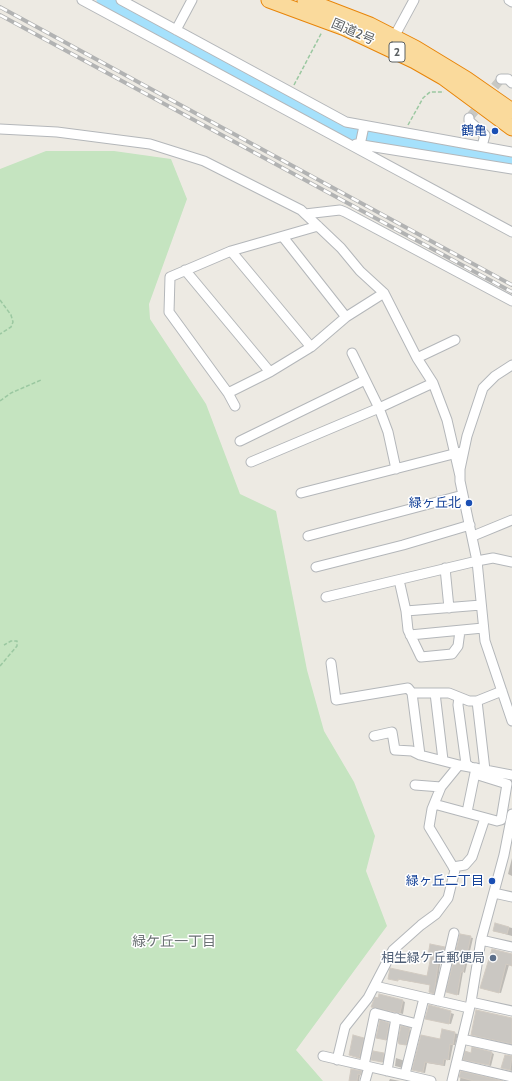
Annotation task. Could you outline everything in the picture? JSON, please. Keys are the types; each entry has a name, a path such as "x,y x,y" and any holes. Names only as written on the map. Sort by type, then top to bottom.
{"highway":[{"name":"国道2号","path":"269,0 328,22 415,61 464,92 512,128"},
{"name":"国道2号","path":"305,0 394,37 437,60 512,111"}],"street":[{"path":"82,0 512,232"},
{"path":"121,0 346,122 512,152"},
{"path":"176,30 192,0"},
{"path":"394,37 414,0"},
{"path":"501,79 508,79 512,83"},
{"path":"469,118 469,121 485,135 482,146"},
{"path":"360,145 364,126"},
{"path":"0,129 58,132 150,144 204,161 283,200 305,214 341,248 360,271 384,294 417,358 433,383 459,453 460,476 477,560 483,628 489,653 506,694 512,721"},
{"path":"351,144 512,169"},
{"path":"305,214 340,210 345,212 512,301"},
{"path":"235,406 228,393 169,312 170,277 231,250 283,237 318,226"},
{"path":"283,237 346,317"},
{"path":"231,250 311,347"},
{"path":"185,270 270,372"},
{"path":"228,393 270,372 311,347 346,317 384,294"},
{"path":"417,358 455,340"},
{"path":"352,354 379,408 388,432 396,469"},
{"path":"459,453 483,388 495,376 512,365"},
{"path":"240,441 365,380"},
{"path":"251,462 379,408 433,383"},
{"path":"301,493 459,453"},
{"path":"308,536 464,495"},
{"path":"473,536 512,520"},
{"path":"316,567 403,545 470,525"},
{"path":"326,598 477,560 492,558 512,562"},
{"path":"445,568 449,608"},
{"path":"399,580 410,634 421,657 452,654 458,646 460,631"},
{"path":"406,611 481,605"},
{"path":"410,634 483,628"},
{"path":"331,663 336,700 408,688 412,693 420,754"},
{"path":"412,693 449,693 469,701 477,701 506,694"},
{"path":"435,693 443,760"},
{"path":"434,804 497,821 501,820 507,784 466,764 458,705 460,698"},
{"path":"467,812 476,770 477,701"},
{"path":"374,736 392,732 395,750 412,751 476,770 512,775"},
{"path":"337,1060 345,1027 368,998 393,950 420,925 436,914 448,898 455,874 453,867 429,826 434,804 441,788 459,765"},
{"path":"415,785 441,788"},
{"path":"452,1081 470,1005 481,940 494,893 508,856 512,816"},
{"path":"453,867 465,865 472,857 485,818"},
{"path":"494,893 512,897"},
{"path":"438,1001 454,933"},
{"path":"481,940 512,947"},
{"path":"375,986 438,1001 512,1011"},
{"path":"406,1077 424,998"},
{"path":"365,1081 375,1013 417,1024"},
{"path":"387,1071 396,1018"},
{"path":"462,1039 512,1050"},
{"path":"323,1056 406,1077 428,1081"},
{"path":"456,1064 512,1077"}],"path":[{"path":"290,92 328,22"},
{"path":"406,133 409,122 423,98 430,92 464,92"},
{"path":"0,300 11,315 13,322 11,327 0,334"},
{"path":"0,401 11,394 41,380"},
{"path":"0,666 17,646 17,641 12,641 4,645"}],"green space":[{"path":"46,151 114,151 171,159 187,199 149,304 150,319 206,404 240,494 276,511 307,670 324,731 354,782 375,836 366,871 387,926 296,1050 323,1081 0,1081 0,169"}],"building":[{"path":"495,923 509,927 507,934 493,931"},
{"path":"460,934 471,936 463,972 461,972 457,995 446,992"},
{"path":"430,944 445,947 442,958 439,957 434,994 429,992 430,985 398,979 398,981 388,979 390,968 427,976 431,956 428,955"},
{"path":"492,949 512,954 512,966 506,964 499,993 480,988"},
{"path":"379,994 403,1000 400,1013 371,1007 375,997 378,998"},
{"path":"429,1005 451,1011 449,1024 425,1019"},
{"path":"476,1010 512,1018 512,1044 471,1035"},
{"path":"380,1020 389,1023 386,1040 376,1038"},
{"path":"401,1026 410,1028 406,1045 399,1044 398,1041"},
{"path":"442,1029 455,1032 453,1045 450,1044 448,1060 444,1059 443,1065 425,1062 423,1072 412,1070 421,1035 440,1039"},
{"path":"353,1035 364,1038 359,1058 349,1055"},
{"path":"472,1047 492,1052 489,1065 463,1060 465,1051 471,1053"},
{"path":"373,1051 384,1053 382,1062 371,1060"},
{"path":"505,1055 512,1056 510,1070 501,1068"},
{"path":"351,1069 362,1071 361,1075 358,1074 357,1081 349,1081"},
{"path":"461,1071 503,1081 474,1081 459,1077"}],"waterway":[{"path":"104,0 354,135 503,158 512,161"}],"tunnel":[{"path":"469,118 501,79"}],"railway":[{"path":"0,7 512,285"},
{"path":"0,15 512,292"}],"place":[{"name":"鶴亀","path":"495,131"},
{"name":"緑ヶ丘北","path":"469,503"},
{"name":"緑ヶ丘二丁目","path":"492,881"},
{"name":"相生緑ケ丘郵便局","path":"493,958"}],"district":[{"name":"緑ケ丘一丁目","path":"174,942"}]}
